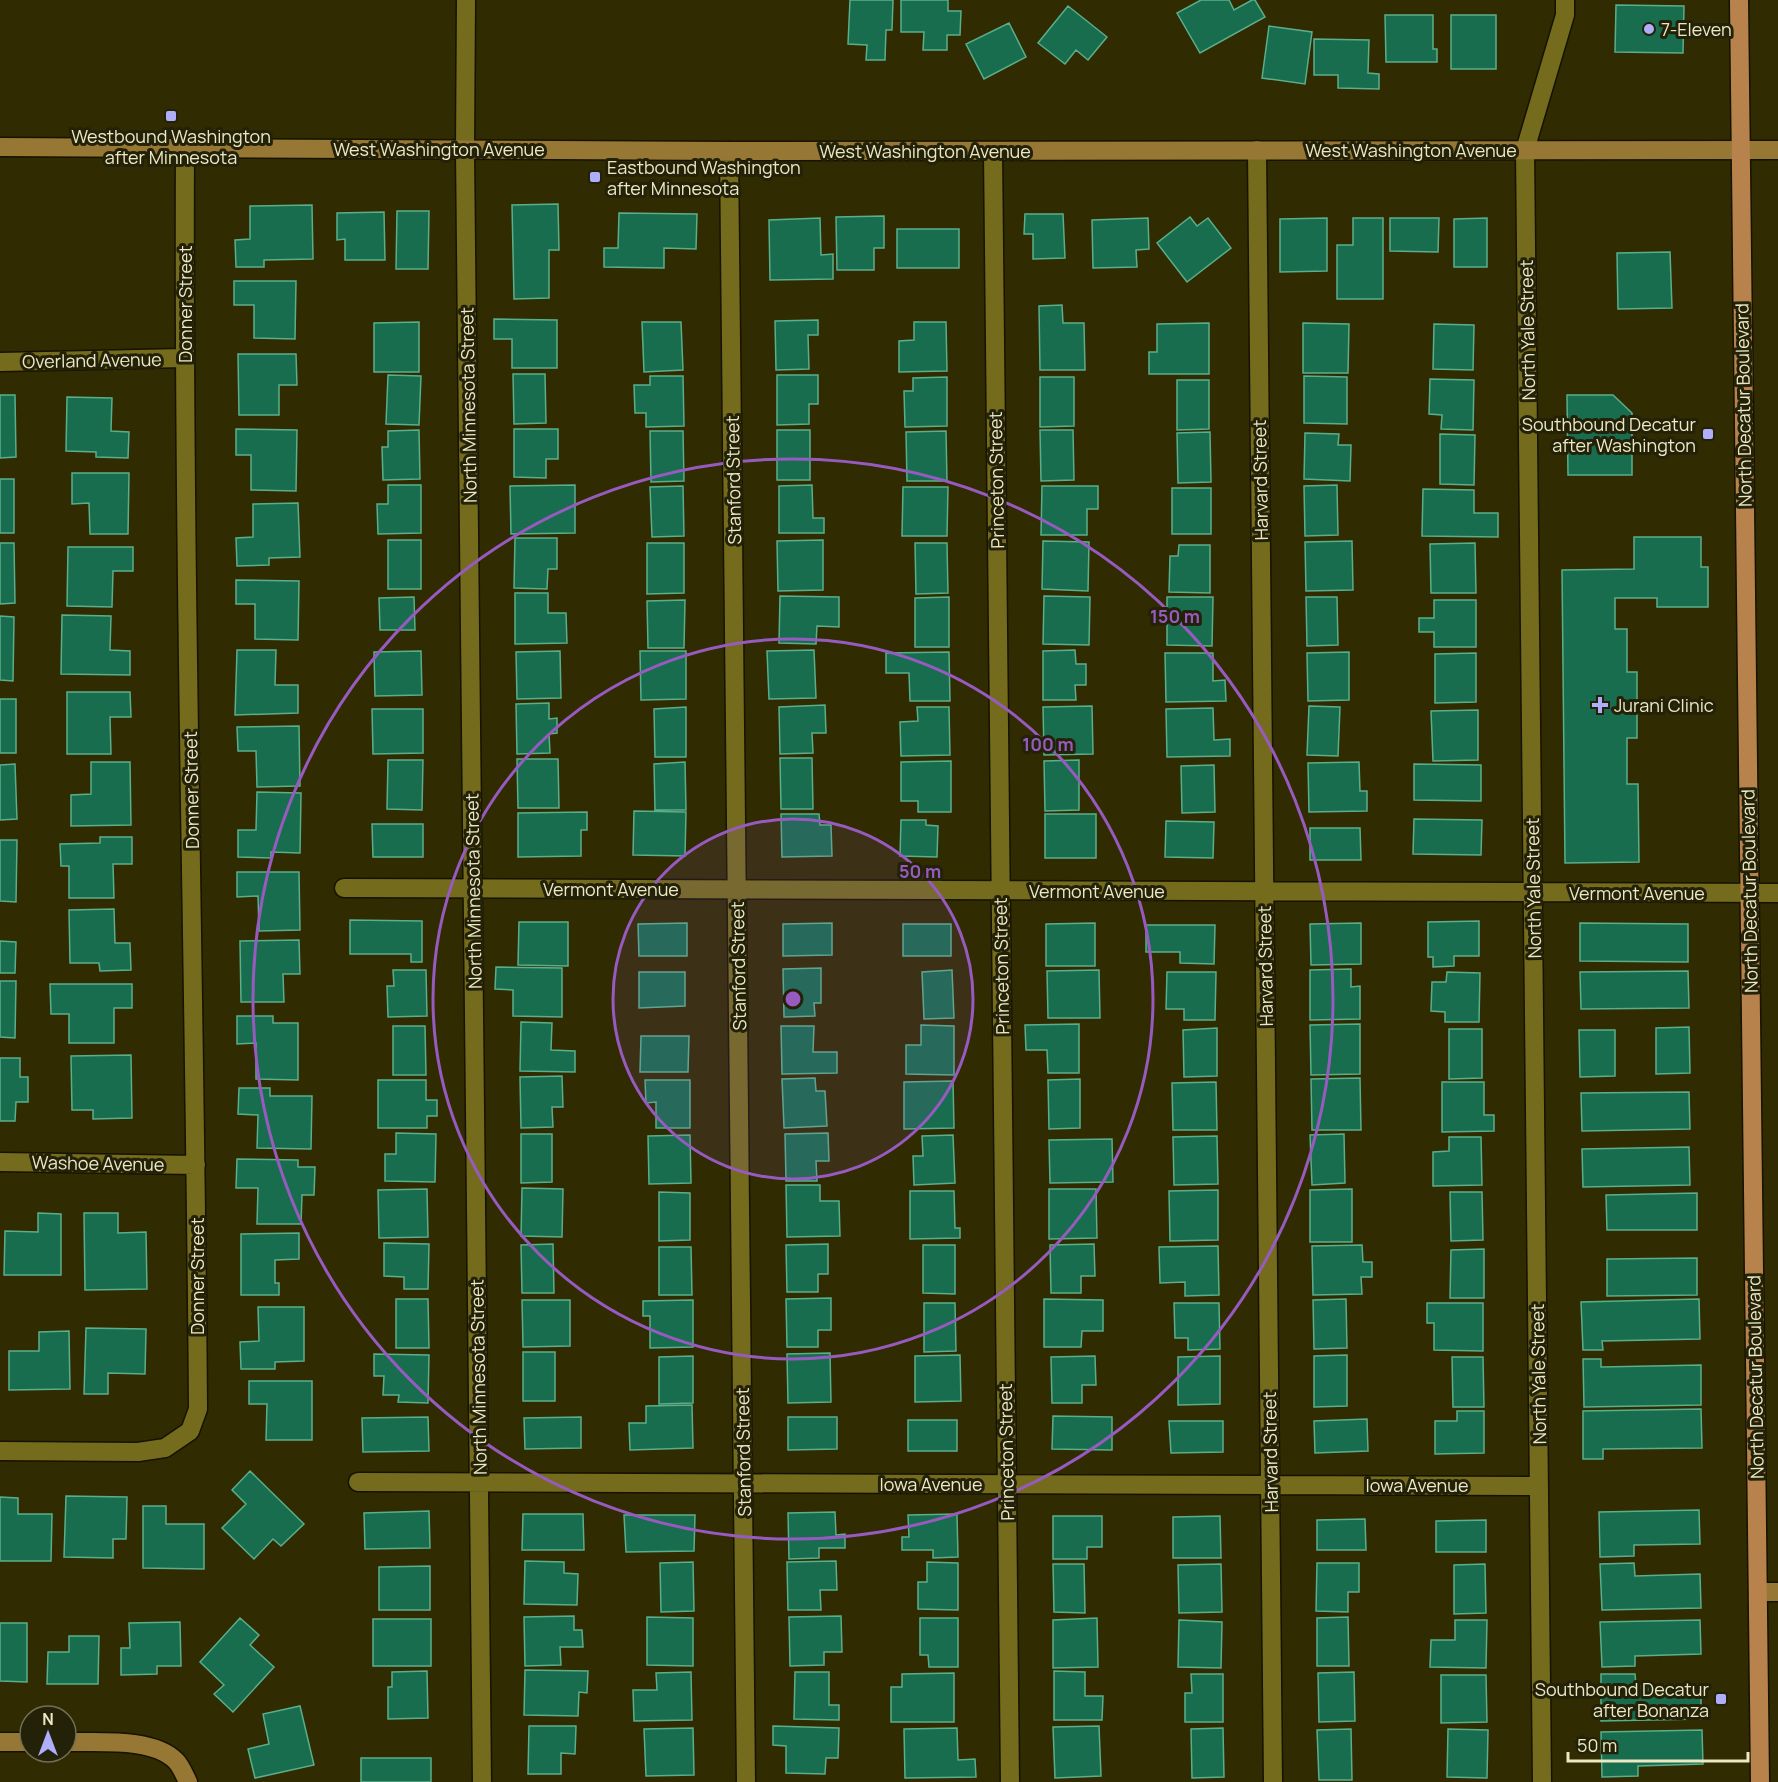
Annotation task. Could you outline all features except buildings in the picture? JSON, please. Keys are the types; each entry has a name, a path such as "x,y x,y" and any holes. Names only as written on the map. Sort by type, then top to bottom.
{"main road":[{"name":"North Decatur Boulevard","path":"1738,0 1760,1782"},
{"name":"West Washington Avenue","path":"0,147 729,151 1778,150"},
{"path":"1758,1592 1778,1592"},
{"path":"0,1742 18,1742"},
{"path":"78,1742 117,1743 158,1749 177,1762 188,1782"}],"street":[{"name":"North Minnesota Street","path":"466,0 465,150 482,1782"},
{"name":"North Yale Street","path":"1542,1782 1525,150 1565,15 1565,0"},
{"name":"Donner Street","path":"0,1451 138,1452 165,1448 190,1431 198,1408 184,358 185,148"},
{"name":"Harvard Street","path":"1257,150 1273,1782"},
{"name":"Stanford Street","path":"729,151 746,1782"},
{"name":"Princeton Street","path":"993,151 1010,1782"},
{"name":"Overland Avenue","path":"0,362 184,358"},
{"name":"Vermont Avenue","path":"344,888 1778,893"},
{"name":"Washoe Avenue","path":"0,1162 196,1165"},
{"name":"Iowa Avenue","path":"358,1482 1539,1486"}],"place":[{"name":"7-Eleven","path":"1649,29"},
{"name":"Westbound Washington after Minnesota","path":"171,116"},
{"name":"Eastbound Washington after Minnesota","path":"595,177"},
{"name":"Southbound Decatur after Washington","path":"1708,434"},
{"name":"Jurani Clinic","path":"1600,705"},
{"name":"Southbound Decatur after Bonanza","path":"1721,1699"}]}
